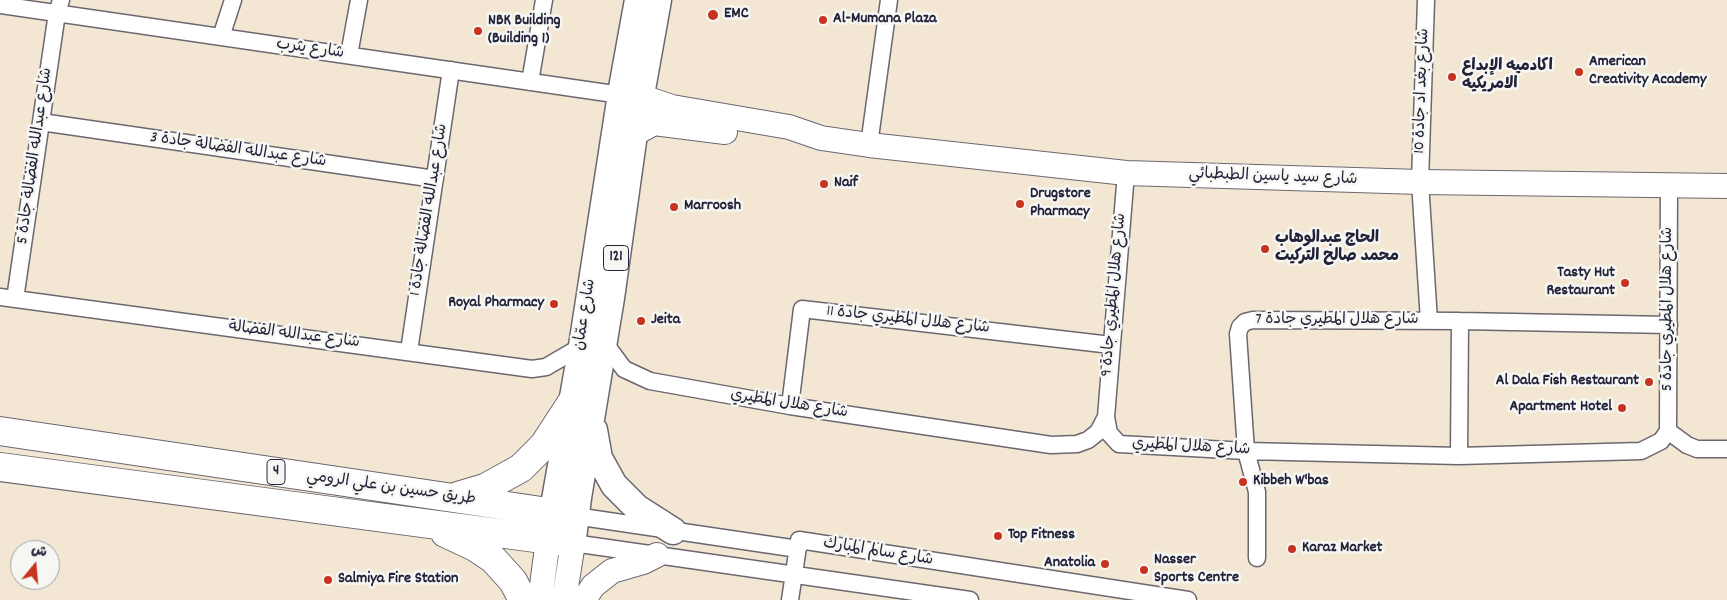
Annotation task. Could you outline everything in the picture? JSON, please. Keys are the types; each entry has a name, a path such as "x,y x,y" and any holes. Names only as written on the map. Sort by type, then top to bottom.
{"highway":[{"path":"449,498 485,488 521,468 582,408"},
{"name":"طريق حسين بن علي الرومي","path":"0,431 564,515"},
{"path":"0,446 36,451 83,444"},
{"name":"طريق حسين بن علي الرومي","path":"0,467 303,506 560,542"},
{"path":"303,506 307,477"},
{"path":"424,523 475,547 493,559 513,581 522,600"}],"main road":[{"name":"شارع عمّان","path":"560,542 593,344 631,93 638,0"},
{"name":"شارع عمّان","path":"593,344 634,134 631,93 658,0"},
{"path":"582,408 599,458 614,485 637,508 681,532"}],"street":[{"path":"220,37 233,0"},
{"path":"349,55 359,0"},
{"path":"530,82 544,0"},
{"path":"868,146 889,0"},
{"name":"شارع بغد اد جادة 10","path":"1420,182 1426,0"},
{"name":"شارع يثرب","path":"0,5 59,6 220,37 530,82 631,93"},
{"name":"شارع عبدالله الفضالة جادة 5","path":"7,298 41,122 59,6"},
{"name":"شارع عبدالله الفضالة جادة 1","path":"408,351 451,70"},
{"name":"شارع سيد ياسين الطبطبائي","path":"631,93 672,107 789,127 821,138 868,146 1126,173 1420,182 1727,186"},
{"name":"شارع عبدالله الفضالة جادة 3","path":"41,122 435,179"},
{"name":"شارع سيد ياسين الطبطبائي","path":"634,134 654,123 788,142 821,138"},
{"name":"شارع هلال المطيري جادة 9","path":"1106,417 1126,173"},
{"name":"شارع هلال المطيري جادة 7","path":"1420,182 1429,321"},
{"name":"شارع هلال المطيري جادة 5","path":"1668,432 1669,186"},
{"name":"شارع عبدالله الفضالة","path":"7,298 532,369 546,367 593,344"},
{"name":"شارع هلال المطيري جادة 11","path":"790,406 802,310 1111,345"},
{"name":"شارع هلال المطيري جادة 7","path":"1257,558 1257,492 1246,450 1238,334 1240,327 1245,322 1252,320 1460,321 1669,325"},
{"path":"1459,456 1460,321"},
{"name":"شارع هلال المطيري","path":"593,344 634,375 650,381 790,406 1051,445 1077,444 1088,440 1098,432 1106,417"},
{"name":"شارع هلال المطيري","path":"1106,417 1109,433 1114,440 1125,445 1459,456 1641,451 1652,448 1668,432"},
{"path":"1668,432 1687,446 1697,449 1727,449"},
{"name":"شارع سالم المبارك","path":"564,515 798,549 799,540 1188,600"},
{"path":"681,532 677,546 679,552 689,559"},
{"name":"شارع سالم المبارك","path":"560,542 794,573 970,600"},
{"name":"شارع عمّان","path":"540,600 560,542"},
{"name":"شارع عمّان","path":"560,542 564,600"},
{"path":"790,600 798,549"},
{"path":"584,600 593,586 612,571 643,562 658,555"}],"place":[{"name":"EMC","path":"713,15"},
{"name":"Al-Mumana Plaza","path":"823,20"},
{"name":"NBK Building (Building 1)","path":"478,31"},
{"name":"American Creativity Academy","path":"1579,72"},
{"name":"اكادميه الإبداع الامريكيه","path":"1452,77"},
{"name":"Naif","path":"824,184"},
{"name":"Drugstore Pharmacy","path":"1020,204"},
{"name":"Marroosh","path":"674,207"},
{"name":"الحاج عبدالوهاب محمد صالح التركيت","path":"1265,249"},
{"name":"Tasty Hut Restaurant","path":"1625,283"},
{"name":"Royal Pharmacy","path":"554,304"},
{"name":"Jeita","path":"641,321"},
{"name":"Al Dala Fish Restaurant","path":"1649,382"},
{"name":"Apartment Hotel","path":"1622,408"},
{"name":"Kibbeh W'bas","path":"1243,482"},
{"name":"Top Fitness","path":"998,536"},
{"name":"Karaz Market","path":"1292,549"},
{"name":"Anatolia","path":"1105,564"},
{"name":"Nasser Sports Centre","path":"1144,570"},
{"name":"Salmiya Fire Station","path":"328,580"}]}
